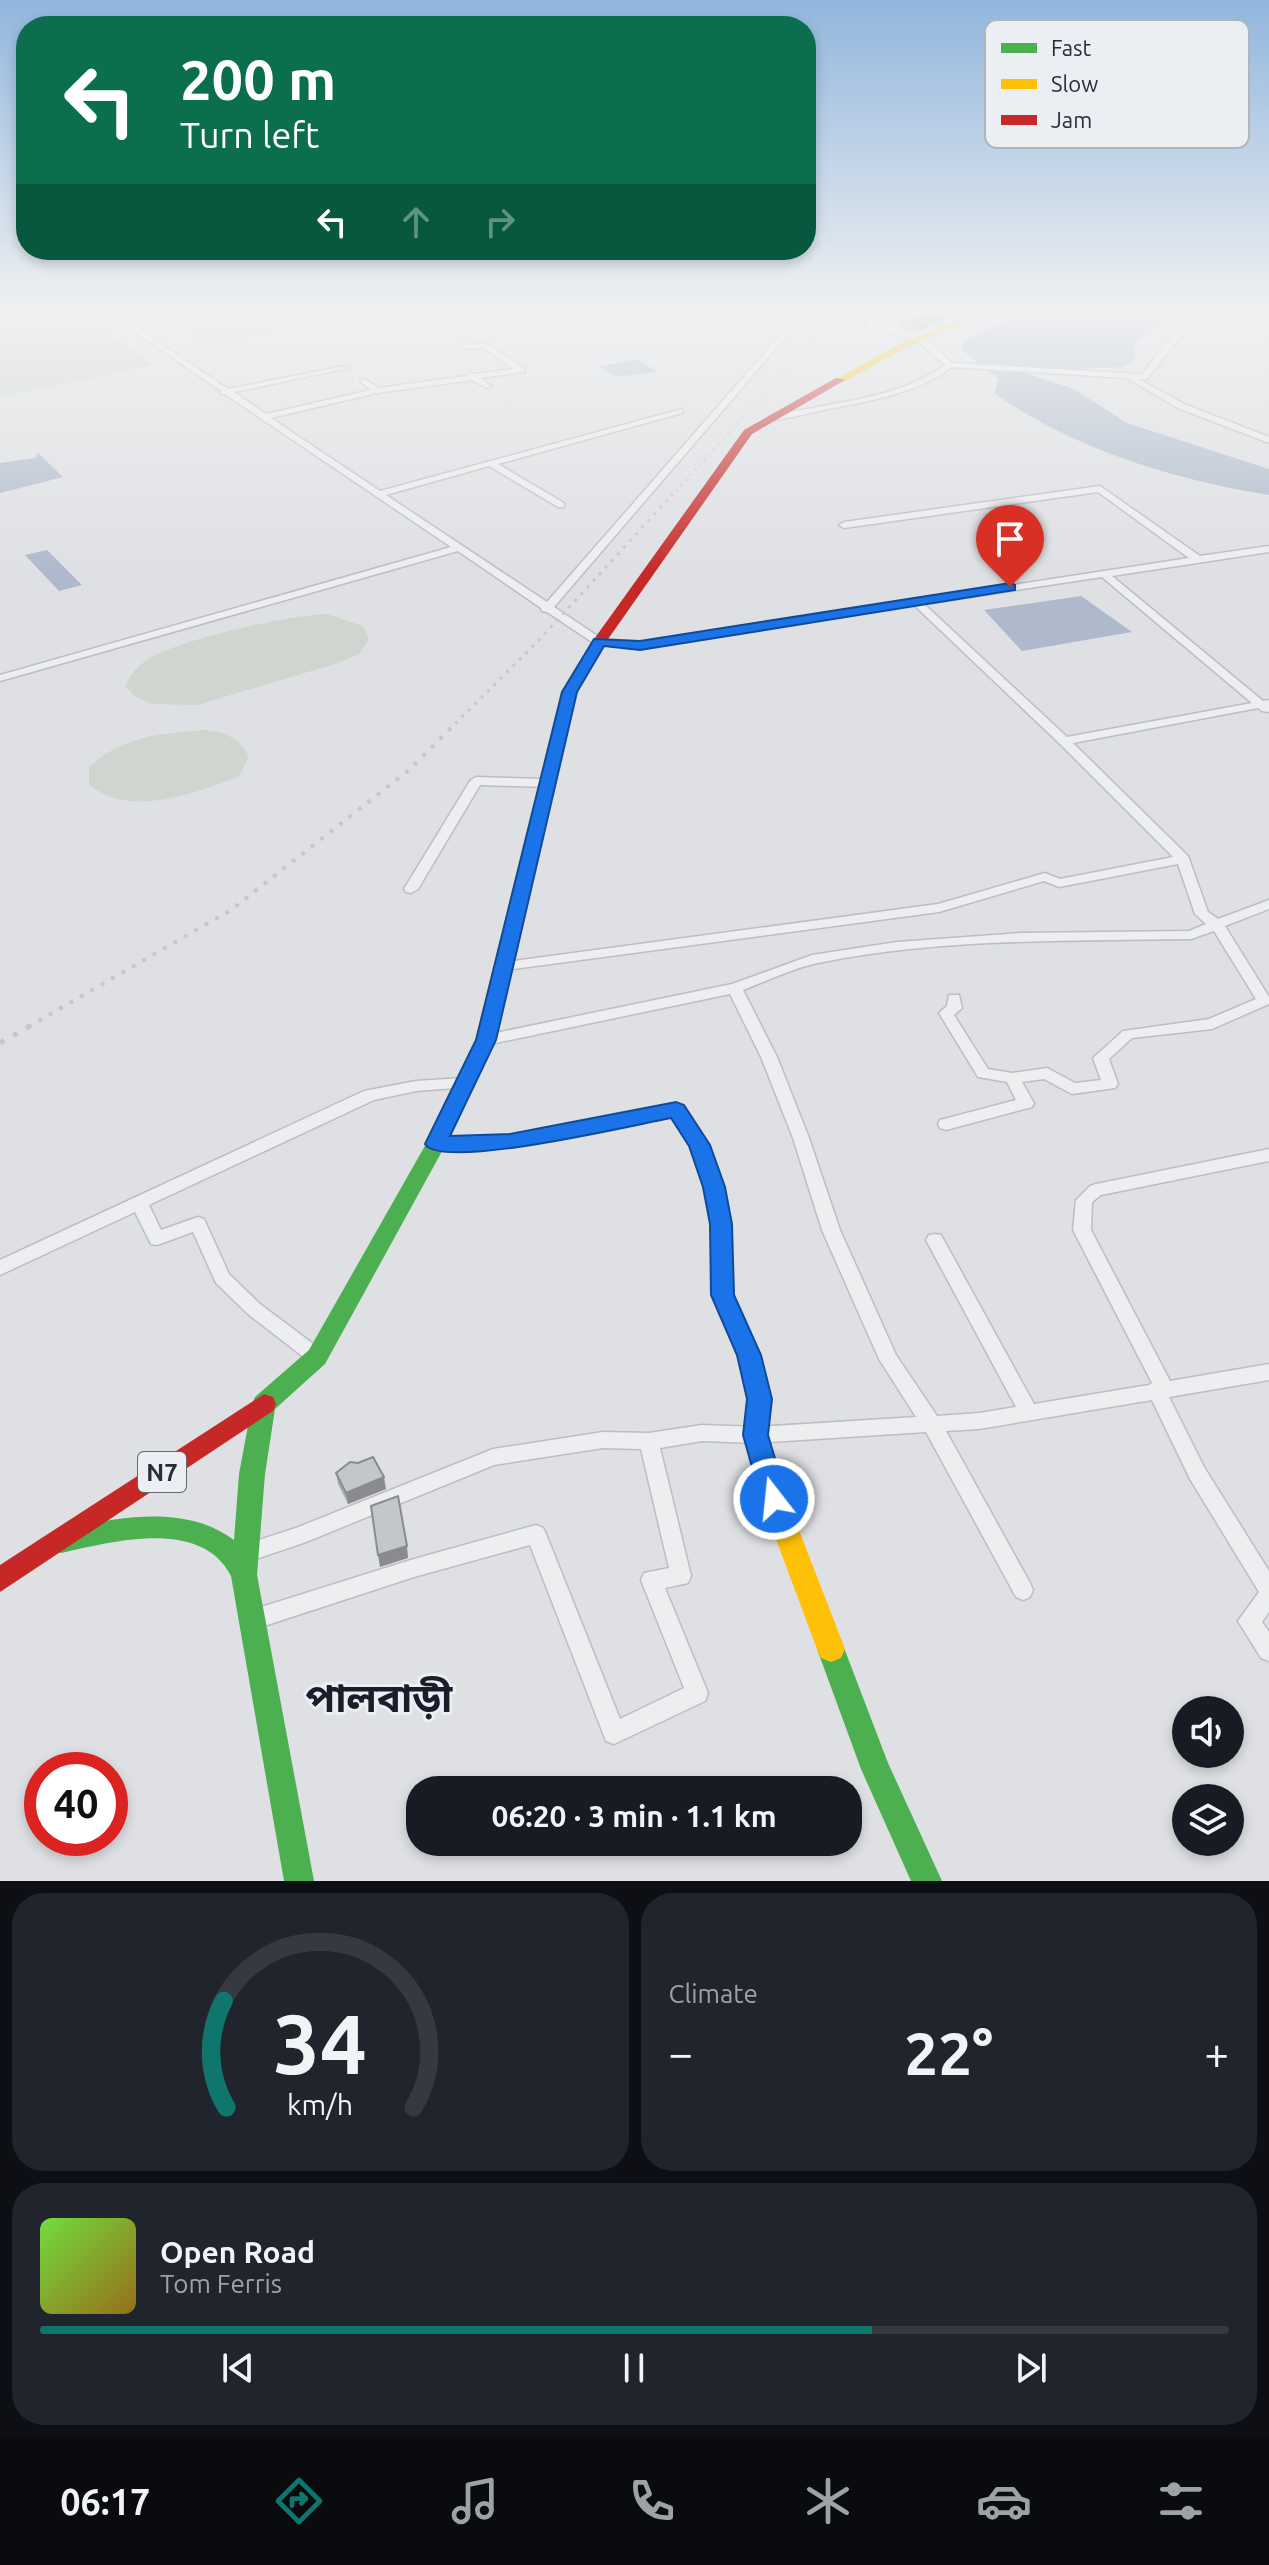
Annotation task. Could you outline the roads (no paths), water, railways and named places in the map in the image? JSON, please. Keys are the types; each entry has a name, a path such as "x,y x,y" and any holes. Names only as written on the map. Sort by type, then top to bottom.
{"main road":[{"name":"N7","path":"0,1580 264,1404 317,1357 436,1144 486,1040 569,692 599,642 741,439 768,419 808,398"},
{"path":"436,1144 510,1142 676,1110 699,1145 714,1187 721,1224 722,1295 749,1355 759,1399 756,1435 774,1499 876,1769 927,1881"},
{"path":"264,1404 252,1474 244,1575 299,1881"},
{"name":"N7","path":"61,1541 123,1529 189,1534 227,1547 241,1565 244,1575"}],"street":[{"path":"233,398 599,642 640,645 1269,549"},
{"path":"263,417 347,398"},
{"path":"546,609 730,398"},
{"path":"768,419 860,398"},
{"path":"1166,398 1269,440"},
{"path":"378,494 679,411"},
{"path":"1259,437 1269,432"},
{"path":"490,463 561,505"},
{"path":"844,525 1100,489 1197,559"},
{"path":"0,678 458,548"},
{"path":"1103,573 1266,706"},
{"path":"916,602 1064,741 1183,859 1202,914 1219,927 1264,1001 1212,1024 1128,1034 1101,1058 1110,1084 1072,1089 1047,1073 1012,1078 983,1073 946,1013 955,1008 954,998"},
{"path":"1064,741 1266,706"},
{"path":"411,889 476,781 546,783"},
{"path":"506,966 939,908 1045,877 1059,883 1183,859"},
{"path":"486,1040 735,988 812,959 897,946 1020,937 1191,935 1219,927 1269,904"},
{"path":"735,988 769,1057 801,1138 831,1230 888,1359 931,1423 1023,1590"},
{"path":"946,1124 1026,1103 1012,1078"},
{"path":"0,1268 370,1095 416,1086 463,1083"},
{"path":"1269,1155 1096,1190 1084,1200 1082,1230 1160,1388 1197,1473 1269,1593 1249,1621 1269,1651"},
{"path":"140,1204 157,1239 198,1223 222,1278 254,1309 317,1357"},
{"path":"935,1240 1029,1413"},
{"path":"246,1553 299,1536 493,1457 603,1440 649,1441 702,1433 756,1435 979,1421 1269,1372"},
{"path":"252,1620 414,1568 536,1534 614,1733 697,1693 651,1580 681,1576 649,1441"}],"water":[{"path":"1001,398 1088,398 1127,423 1269,469 1269,495 1161,471 1091,446"},
{"path":"38,453 63,477 0,493 0,463 35,458"},
{"path":"47,550 82,585 59,591 25,555"},
{"path":"1081,596 1132,632 1022,651 984,610"}],"railway":[{"path":"671,496 761,398"},
{"path":"28,1027 231,910 409,770 540,639 673,494"},
{"path":"0,1043 32,1025"}],"district":[{"name":"পালবাড়ী","path":"379,1697"}]}
